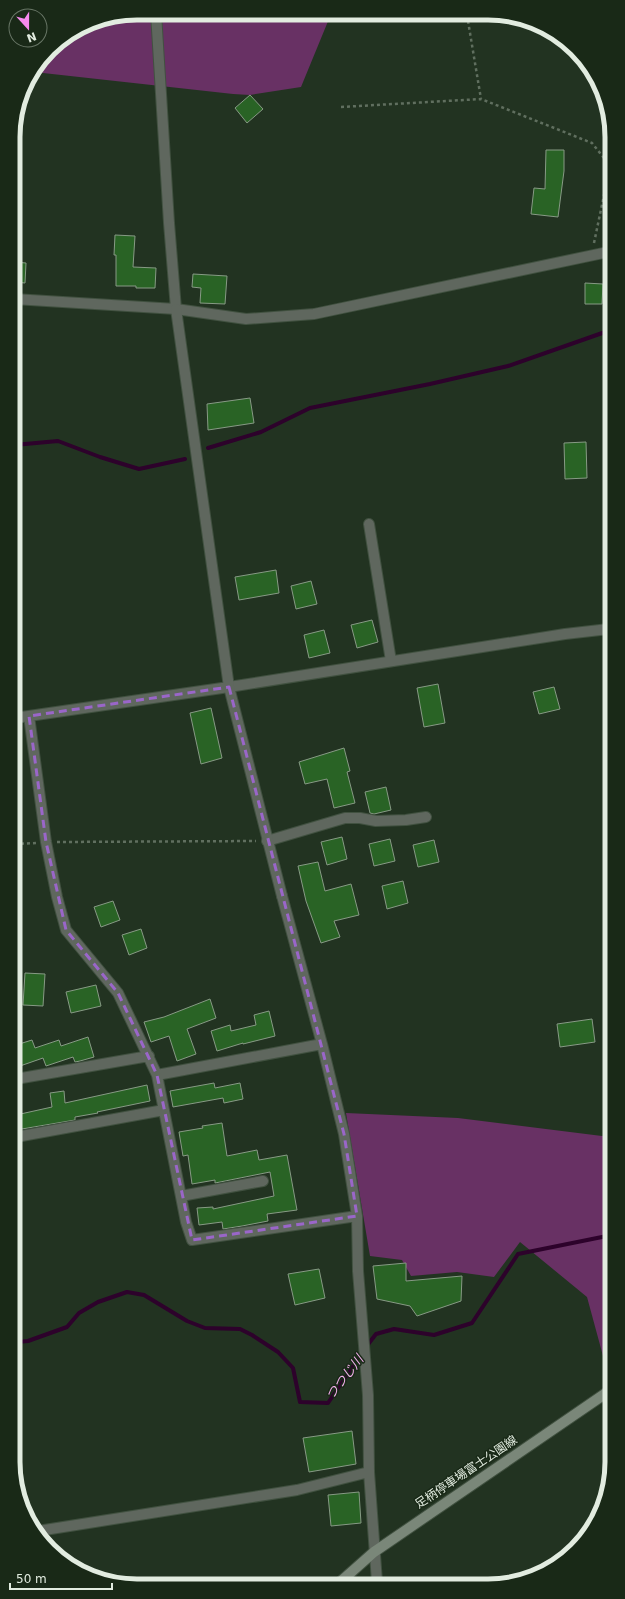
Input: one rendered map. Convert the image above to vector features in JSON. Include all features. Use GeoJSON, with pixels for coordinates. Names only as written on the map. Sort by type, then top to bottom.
{"type":"FeatureCollection","features":[{"type":"Feature","properties":{"kind":"main road","name":"足柄停車場富士公園線"},"geometry":{"type":"LineString","coordinates":[[344,1579],[374,1552],[605,1394]]}},
{"type":"Feature","properties":{"kind":"street"},"geometry":{"type":"LineString","coordinates":[[156,20],[168,222],[176,309],[230,687],[267,840],[322,1044],[344,1134],[357,1216],[358,1271],[362,1343],[366,1370],[369,1472],[377,1579]]}},
{"type":"Feature","properties":{"kind":"street"},"geometry":{"type":"LineString","coordinates":[[20,299],[176,309],[246,319],[314,314],[605,253]]}},
{"type":"Feature","properties":{"kind":"street"},"geometry":{"type":"LineString","coordinates":[[369,524],[391,661]]}},
{"type":"Feature","properties":{"kind":"street"},"geometry":{"type":"LineString","coordinates":[[20,717],[230,687],[565,634],[605,629]]}},
{"type":"Feature","properties":{"kind":"street"},"geometry":{"type":"LineString","coordinates":[[29,716],[46,842],[57,897],[66,930],[118,993],[157,1075],[186,1222],[192,1240],[357,1216]]}},
{"type":"Feature","properties":{"kind":"street"},"geometry":{"type":"LineString","coordinates":[[267,840],[345,818],[360,818],[376,821],[406,820],[426,817]]}},
{"type":"Feature","properties":{"kind":"street"},"geometry":{"type":"LineString","coordinates":[[157,1075],[322,1044]]}},
{"type":"Feature","properties":{"kind":"street"},"geometry":{"type":"LineString","coordinates":[[20,1078],[149,1056]]}},
{"type":"Feature","properties":{"kind":"street"},"geometry":{"type":"LineString","coordinates":[[20,1136],[164,1110]]}},
{"type":"Feature","properties":{"kind":"street"},"geometry":{"type":"LineString","coordinates":[[182,1196],[263,1182]]}},
{"type":"Feature","properties":{"kind":"street"},"geometry":{"type":"LineString","coordinates":[[42,1530],[297,1490],[369,1472]]}},
{"type":"Feature","properties":{"kind":"path"},"geometry":{"type":"LineString","coordinates":[[468,20],[481,99]]}},
{"type":"Feature","properties":{"kind":"path"},"geometry":{"type":"LineString","coordinates":[[341,107],[481,99],[592,143],[605,158]]}},
{"type":"Feature","properties":{"kind":"path"},"geometry":{"type":"LineString","coordinates":[[592,255],[605,191]]}},
{"type":"Feature","properties":{"kind":"path"},"geometry":{"type":"LineString","coordinates":[[20,844],[46,842],[267,840]]}},
{"type":"Feature","properties":{"kind":"highlighted area"},"geometry":{"type":"Polygon","coordinates":[[[229,687],[344,1134],[357,1216],[192,1240],[157,1075],[118,993],[66,930],[46,842],[29,716],[229,687]]]}},
{"type":"Feature","properties":{"kind":"shaded area"},"geometry":{"type":"Polygon","coordinates":[[[329,20],[301,87],[250,95],[43,73],[41,71],[49,60],[66,44],[78,36],[99,26],[122,21],[329,20]]]}},
{"type":"Feature","properties":{"kind":"shaded area"},"geometry":{"type":"Polygon","coordinates":[[[346,1113],[458,1118],[605,1135],[605,1363],[587,1297],[520,1242],[494,1277],[457,1272],[411,1276],[402,1260],[370,1256],[346,1113]]]}},
{"type":"Feature","properties":{"kind":"building"},"geometry":{"type":"Polygon","coordinates":[[[250,95],[263,109],[247,123],[235,108],[250,95]]]}},
{"type":"Feature","properties":{"kind":"building"},"geometry":{"type":"Polygon","coordinates":[[[546,150],[564,150],[564,171],[558,217],[531,214],[534,188],[545,189],[546,150]]]}},
{"type":"Feature","properties":{"kind":"building"},"geometry":{"type":"Polygon","coordinates":[[[115,235],[135,236],[133,267],[156,268],[155,288],[116,286],[116,255],[114,255],[115,235]]]}},
{"type":"Feature","properties":{"kind":"building"},"geometry":{"type":"Polygon","coordinates":[[[20,262],[26,263],[25,283],[20,283],[20,262]]]}},
{"type":"Feature","properties":{"kind":"building"},"geometry":{"type":"Polygon","coordinates":[[[193,274],[227,276],[225,304],[200,303],[201,288],[192,287],[193,274]]]}},
{"type":"Feature","properties":{"kind":"building"},"geometry":{"type":"Polygon","coordinates":[[[585,283],[603,284],[602,304],[585,304],[585,283]]]}},
{"type":"Feature","properties":{"kind":"building"},"geometry":{"type":"Polygon","coordinates":[[[250,398],[254,423],[208,430],[207,404],[250,398]]]}},
{"type":"Feature","properties":{"kind":"building"},"geometry":{"type":"Polygon","coordinates":[[[586,442],[587,478],[565,479],[564,443],[586,442]]]}},
{"type":"Feature","properties":{"kind":"building"},"geometry":{"type":"Polygon","coordinates":[[[276,570],[279,593],[239,600],[235,577],[276,570]]]}},
{"type":"Feature","properties":{"kind":"building"},"geometry":{"type":"Polygon","coordinates":[[[311,581],[317,604],[296,609],[291,586],[311,581]]]}},
{"type":"Feature","properties":{"kind":"building"},"geometry":{"type":"Polygon","coordinates":[[[372,620],[378,642],[357,648],[351,625],[372,620]]]}},
{"type":"Feature","properties":{"kind":"building"},"geometry":{"type":"Polygon","coordinates":[[[324,630],[330,653],[309,658],[304,635],[324,630]]]}},
{"type":"Feature","properties":{"kind":"building"},"geometry":{"type":"Polygon","coordinates":[[[438,684],[445,723],[424,727],[417,688],[438,684]]]}},
{"type":"Feature","properties":{"kind":"building"},"geometry":{"type":"Polygon","coordinates":[[[554,687],[560,709],[539,714],[533,692],[554,687]]]}},
{"type":"Feature","properties":{"kind":"building"},"geometry":{"type":"Polygon","coordinates":[[[211,708],[222,758],[201,764],[190,713],[211,708]]]}},
{"type":"Feature","properties":{"kind":"building"},"geometry":{"type":"Polygon","coordinates":[[[344,748],[350,771],[347,772],[355,803],[334,808],[327,779],[305,784],[299,762],[344,748]]]}},
{"type":"Feature","properties":{"kind":"building"},"geometry":{"type":"Polygon","coordinates":[[[386,787],[391,810],[374,814],[370,813],[365,792],[386,787]]]}},
{"type":"Feature","properties":{"kind":"building"},"geometry":{"type":"Polygon","coordinates":[[[342,837],[347,859],[327,865],[321,842],[342,837]]]}},
{"type":"Feature","properties":{"kind":"building"},"geometry":{"type":"Polygon","coordinates":[[[390,839],[395,861],[374,866],[369,844],[390,839]]]}},
{"type":"Feature","properties":{"kind":"building"},"geometry":{"type":"Polygon","coordinates":[[[434,840],[439,862],[418,867],[413,845],[434,840]]]}},
{"type":"Feature","properties":{"kind":"building"},"geometry":{"type":"Polygon","coordinates":[[[318,862],[325,891],[351,884],[359,915],[334,921],[340,937],[321,943],[306,901],[298,866],[318,862]]]}},
{"type":"Feature","properties":{"kind":"building"},"geometry":{"type":"Polygon","coordinates":[[[403,881],[408,903],[387,909],[382,886],[403,881]]]}},
{"type":"Feature","properties":{"kind":"building"},"geometry":{"type":"Polygon","coordinates":[[[113,901],[120,920],[101,927],[94,907],[113,901]]]}},
{"type":"Feature","properties":{"kind":"building"},"geometry":{"type":"Polygon","coordinates":[[[141,929],[147,948],[129,955],[122,935],[141,929]]]}},
{"type":"Feature","properties":{"kind":"building"},"geometry":{"type":"Polygon","coordinates":[[[25,973],[45,974],[43,1006],[23,1005],[25,973]]]}},
{"type":"Feature","properties":{"kind":"building"},"geometry":{"type":"Polygon","coordinates":[[[96,985],[101,1006],[71,1013],[66,992],[96,985]]]}},
{"type":"Feature","properties":{"kind":"building"},"geometry":{"type":"Polygon","coordinates":[[[210,999],[216,1018],[187,1029],[196,1054],[177,1061],[169,1036],[151,1042],[144,1022],[164,1017],[210,999]]]}},
{"type":"Feature","properties":{"kind":"building"},"geometry":{"type":"Polygon","coordinates":[[[269,1011],[275,1036],[243,1043],[217,1051],[211,1031],[230,1025],[231,1031],[256,1025],[254,1015],[269,1011]]]}},
{"type":"Feature","properties":{"kind":"building"},"geometry":{"type":"Polygon","coordinates":[[[592,1019],[595,1042],[560,1047],[557,1024],[592,1019]]]}},
{"type":"Feature","properties":{"kind":"building"},"geometry":{"type":"Polygon","coordinates":[[[88,1037],[94,1057],[75,1062],[73,1057],[46,1066],[43,1058],[20,1066],[20,1044],[32,1040],[35,1048],[59,1040],[61,1046],[88,1037]]]}},
{"type":"Feature","properties":{"kind":"building"},"geometry":{"type":"Polygon","coordinates":[[[214,1083],[215,1088],[240,1083],[243,1099],[224,1103],[223,1098],[173,1107],[170,1091],[214,1083]]]}},
{"type":"Feature","properties":{"kind":"building"},"geometry":{"type":"Polygon","coordinates":[[[147,1085],[150,1101],[75,1117],[75,1120],[20,1129],[20,1114],[52,1107],[50,1093],[64,1091],[65,1103],[147,1085]]]}},
{"type":"Feature","properties":{"kind":"building"},"geometry":{"type":"Polygon","coordinates":[[[222,1123],[227,1156],[257,1150],[259,1160],[287,1155],[297,1210],[267,1214],[268,1221],[223,1229],[222,1222],[199,1225],[197,1208],[213,1207],[213,1209],[274,1196],[270,1172],[215,1183],[215,1180],[192,1184],[188,1155],[183,1156],[179,1132],[222,1123]]]}},
{"type":"Feature","properties":{"kind":"building"},"geometry":{"type":"Polygon","coordinates":[[[406,1263],[406,1281],[462,1276],[461,1301],[417,1316],[410,1306],[377,1299],[373,1266],[406,1263]]]}},
{"type":"Feature","properties":{"kind":"building"},"geometry":{"type":"Polygon","coordinates":[[[319,1269],[325,1298],[295,1305],[288,1274],[319,1269]]]}},
{"type":"Feature","properties":{"kind":"building"},"geometry":{"type":"Polygon","coordinates":[[[352,1431],[356,1464],[309,1472],[303,1438],[352,1431]]]}},
{"type":"Feature","properties":{"kind":"building"},"geometry":{"type":"Polygon","coordinates":[[[359,1492],[361,1523],[331,1526],[328,1495],[359,1492]]]}},
{"type":"Feature","properties":{"kind":"waterway"},"geometry":{"type":"LineString","coordinates":[[208,448],[261,432],[310,408],[430,384],[508,366],[605,332]]}},
{"type":"Feature","properties":{"kind":"waterway"},"geometry":{"type":"LineString","coordinates":[[20,444],[58,441],[100,457],[139,469],[185,459]]}},
{"type":"Feature","properties":{"kind":"waterway","name":"つつじ川"},"geometry":{"type":"LineString","coordinates":[[366,1347],[376,1334],[394,1329],[434,1335],[472,1323],[518,1254],[605,1236]]}},
{"type":"Feature","properties":{"kind":"waterway","name":"つつじ川"},"geometry":{"type":"LineString","coordinates":[[20,1342],[28,1341],[67,1327],[79,1313],[98,1302],[127,1292],[144,1295],[187,1321],[205,1328],[240,1329],[252,1335],[278,1352],[293,1368],[300,1402],[328,1403],[362,1353]]}}]}
